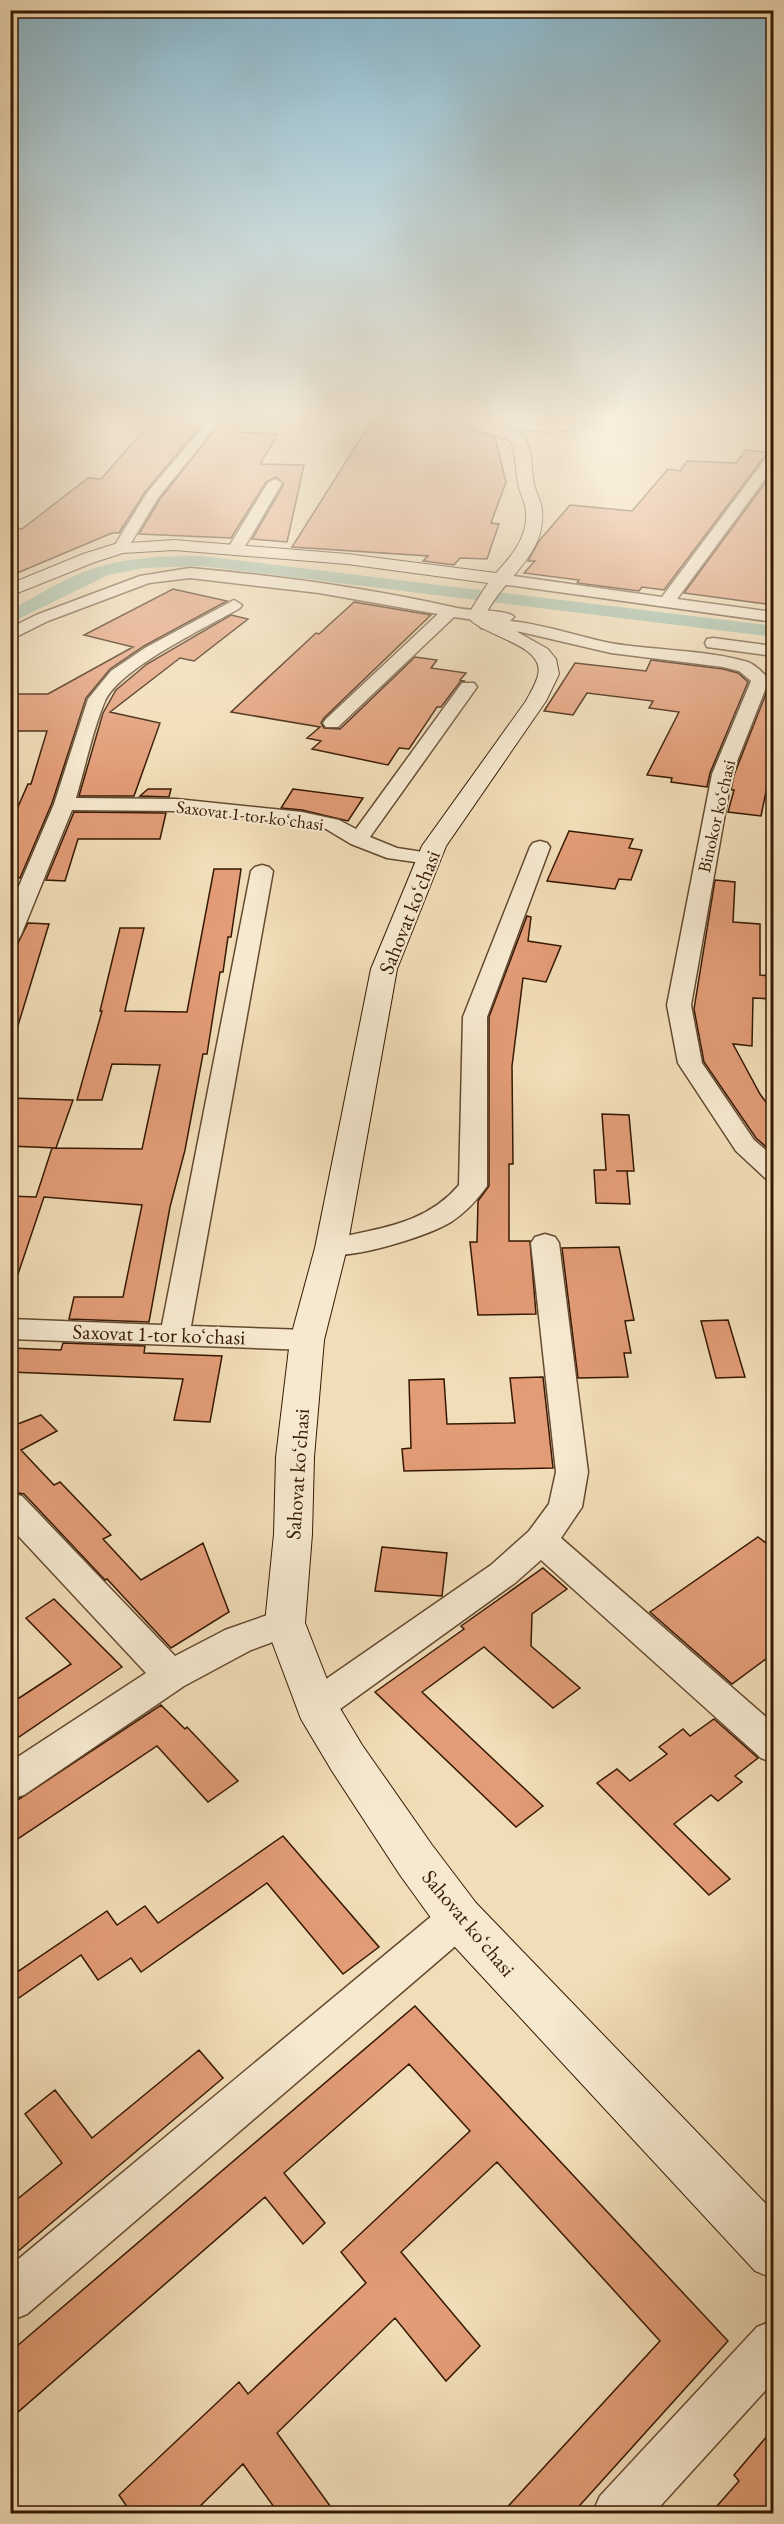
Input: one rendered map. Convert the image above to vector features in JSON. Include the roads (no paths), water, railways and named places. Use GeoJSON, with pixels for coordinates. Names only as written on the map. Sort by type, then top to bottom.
{"type":"FeatureCollection","features":[{"type":"Feature","properties":{"kind":"street"},"geometry":{"type":"LineString","coordinates":[[121,548],[126,540]]}},
{"type":"Feature","properties":{"kind":"street"},"geometry":{"type":"LineString","coordinates":[[236,548],[241,540]]}},
{"type":"Feature","properties":{"kind":"street"},"geometry":{"type":"LineString","coordinates":[[332,723],[481,604],[514,567],[529,540]]}},
{"type":"Feature","properties":{"kind":"street"},"geometry":{"type":"LineString","coordinates":[[666,602],[712,540]]}},
{"type":"Feature","properties":{"kind":"street","name":"Sahovat koʻchasi"},"geometry":{"type":"LineString","coordinates":[[10,591],[89,558],[121,548],[174,545],[236,548],[347,559],[481,604],[545,657],[549,674],[536,701],[434,846],[384,969],[331,1248],[307,1340],[295,1457],[294,1534],[285,1623],[316,1706],[346,1758],[459,1918],[774,2252]]}},
{"type":"Feature","properties":{"kind":"street"},"geometry":{"type":"LineString","coordinates":[[10,635],[42,618],[90,598],[146,579],[180,574],[251,579],[481,604],[610,630]]}},
{"type":"Feature","properties":{"kind":"street"},"geometry":{"type":"LineString","coordinates":[[481,604],[666,602],[774,617]]}},
{"type":"Feature","properties":{"kind":"street","name":"Binokor koʻchasi"},"geometry":{"type":"LineString","coordinates":[[481,604],[521,627],[611,648],[723,662],[745,667],[760,680],[722,774],[679,1005],[690,1063],[745,1145],[774,1172]]}},
{"type":"Feature","properties":{"kind":"street"},"geometry":{"type":"LineString","coordinates":[[10,935],[64,804],[97,699],[104,688],[117,675],[151,652],[234,605]]}},
{"type":"Feature","properties":{"kind":"street"},"geometry":{"type":"LineString","coordinates":[[692,640],[774,651]]}},
{"type":"Feature","properties":{"kind":"street"},"geometry":{"type":"LineString","coordinates":[[358,840],[468,687]]}},
{"type":"Feature","properties":{"kind":"street","name":"Saxovat 1-tor koʻchasi"},"geometry":{"type":"LineString","coordinates":[[64,804],[177,805],[302,818],[332,824],[347,831],[358,840],[394,854],[429,858]]}},
{"type":"Feature","properties":{"kind":"street"},"geometry":{"type":"LineString","coordinates":[[331,1248],[371,1241],[427,1224],[455,1207],[473,1186],[475,1017],[540,847]]}},
{"type":"Feature","properties":{"kind":"street"},"geometry":{"type":"LineString","coordinates":[[176,1334],[262,871]]}},
{"type":"Feature","properties":{"kind":"street"},"geometry":{"type":"LineString","coordinates":[[316,1706],[503,1574],[541,1540],[566,1508],[572,1472],[545,1243]]}},
{"type":"Feature","properties":{"kind":"street","name":"Saxovat 1-tor koʻchasi"},"geometry":{"type":"LineString","coordinates":[[10,1329],[307,1340]]}},
{"type":"Feature","properties":{"kind":"street"},"geometry":{"type":"LineString","coordinates":[[10,1505],[171,1676]]}},
{"type":"Feature","properties":{"kind":"street"},"geometry":{"type":"LineString","coordinates":[[541,1540],[774,1747]]}},
{"type":"Feature","properties":{"kind":"street"},"geometry":{"type":"LineString","coordinates":[[10,1783],[171,1676],[238,1640],[285,1623]]}},
{"type":"Feature","properties":{"kind":"street"},"geometry":{"type":"LineString","coordinates":[[10,2297],[459,1918]]}},
{"type":"Feature","properties":{"kind":"street"},"geometry":{"type":"LineString","coordinates":[[618,2514],[774,2344]]}},
{"type":"Feature","properties":{"kind":"waterway"},"geometry":{"type":"LineString","coordinates":[[10,618],[68,586],[102,571],[144,563],[202,561],[774,632]]}}]}
